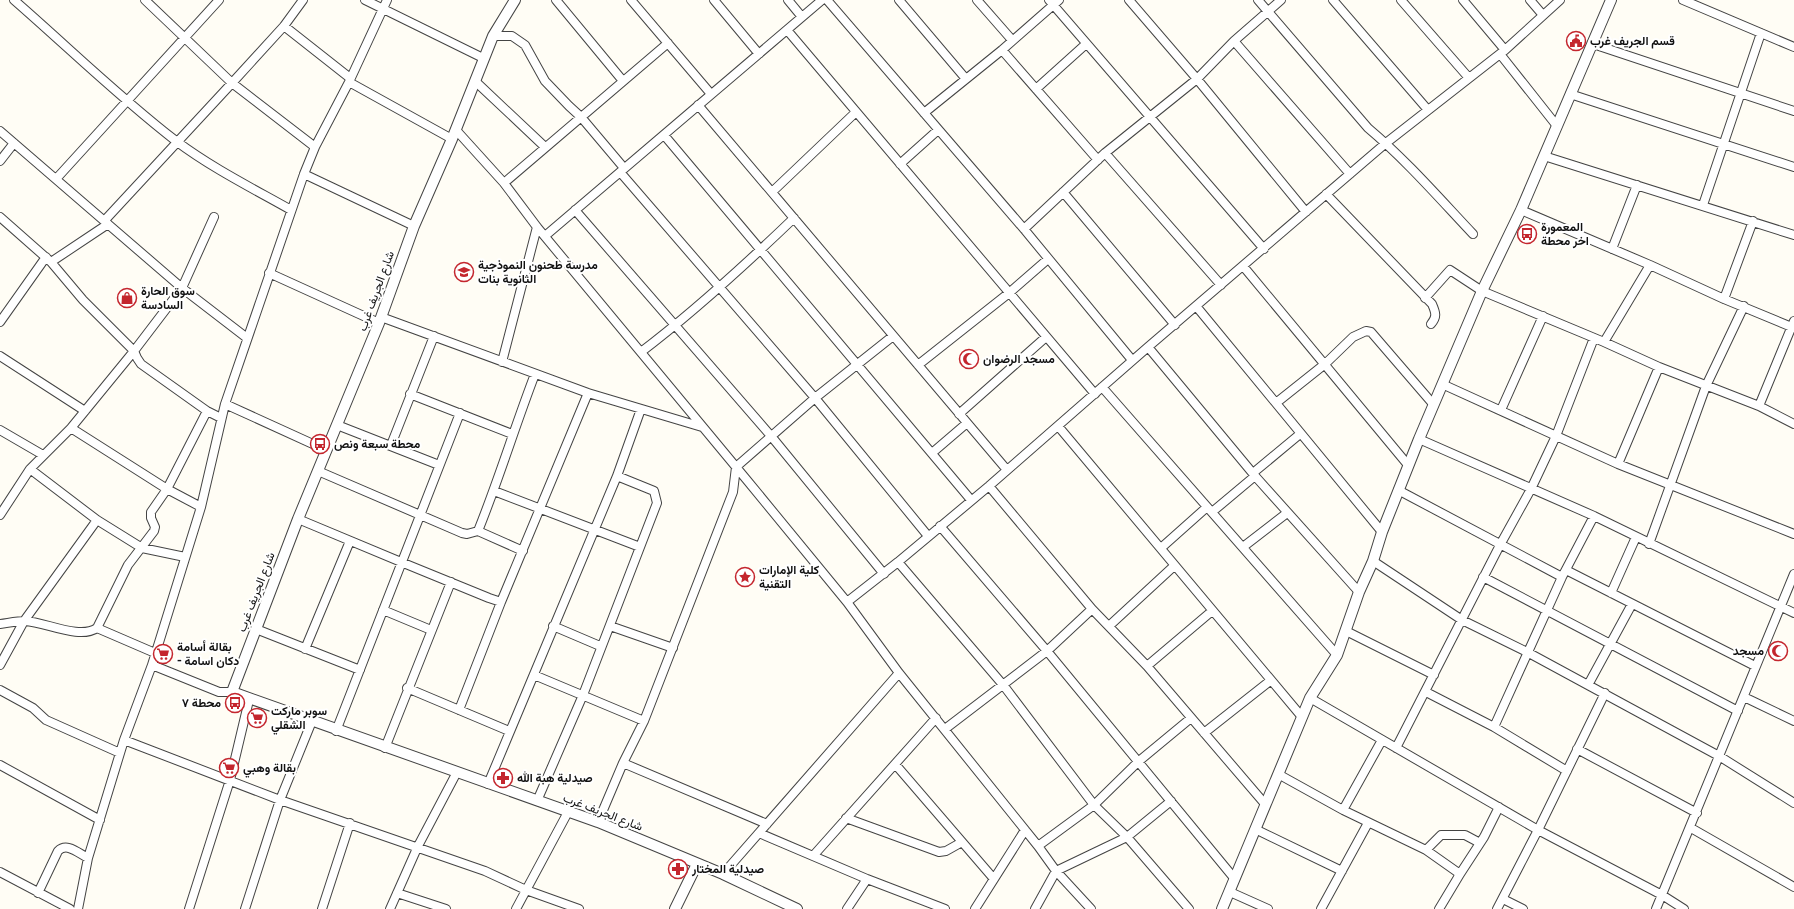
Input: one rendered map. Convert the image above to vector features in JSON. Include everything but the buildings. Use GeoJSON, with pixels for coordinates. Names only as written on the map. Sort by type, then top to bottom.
{"type":"FeatureCollection","features":[{"type":"Feature","properties":{"kind":"street"},"geometry":{"type":"LineString","coordinates":[[14,0],[177,142],[221,171],[291,210]]}},
{"type":"Feature","properties":{"kind":"street"},"geometry":{"type":"LineString","coordinates":[[145,0],[232,83],[315,148]]}},
{"type":"Feature","properties":{"kind":"street"},"geometry":{"type":"LineString","coordinates":[[56,179],[219,0]]}},
{"type":"Feature","properties":{"kind":"street"},"geometry":{"type":"LineString","coordinates":[[0,322],[48,260],[106,222],[177,142],[284,26],[303,0]]}},
{"type":"Feature","properties":{"kind":"street"},"geometry":{"type":"LineString","coordinates":[[365,0],[483,58]]}},
{"type":"Feature","properties":{"kind":"street"},"geometry":{"type":"LineString","coordinates":[[78,909],[88,858],[124,740],[152,665],[200,507],[224,404],[304,174],[315,148],[387,0]]}},
{"type":"Feature","properties":{"kind":"street","name":"شارع الجريف غرب"},"geometry":{"type":"LineString","coordinates":[[515,0],[493,36],[483,58],[454,135],[414,226],[380,320],[298,519],[232,692],[249,700],[312,721],[336,731],[598,822],[723,874],[797,909]]}},
{"type":"Feature","properties":{"kind":"street"},"geometry":{"type":"LineString","coordinates":[[556,0],[623,81]]}},
{"type":"Feature","properties":{"kind":"street"},"geometry":{"type":"LineString","coordinates":[[631,0],[711,94]]}},
{"type":"Feature","properties":{"kind":"street"},"geometry":{"type":"LineString","coordinates":[[714,0],[759,54]]}},
{"type":"Feature","properties":{"kind":"street"},"geometry":{"type":"LineString","coordinates":[[788,0],[802,17]]}},
{"type":"Feature","properties":{"kind":"street"},"geometry":{"type":"LineString","coordinates":[[545,236],[822,0]]}},
{"type":"Feature","properties":{"kind":"street"},"geometry":{"type":"LineString","coordinates":[[827,0],[1024,230],[1132,360]]}},
{"type":"Feature","properties":{"kind":"street"},"geometry":{"type":"LineString","coordinates":[[899,0],[966,79]]}},
{"type":"Feature","properties":{"kind":"street"},"geometry":{"type":"LineString","coordinates":[[977,0],[1012,40]]}},
{"type":"Feature","properties":{"kind":"street"},"geometry":{"type":"LineString","coordinates":[[1129,0],[1306,212]]}},
{"type":"Feature","properties":{"kind":"street"},"geometry":{"type":"LineString","coordinates":[[1258,0],[1368,128],[1386,143],[1473,234]]}},
{"type":"Feature","properties":{"kind":"street"},"geometry":{"type":"LineString","coordinates":[[1024,230],[1098,160],[1196,79],[1234,41],[1281,0]]}},
{"type":"Feature","properties":{"kind":"street"},"geometry":{"type":"LineString","coordinates":[[1333,0],[1428,110]]}},
{"type":"Feature","properties":{"kind":"street"},"geometry":{"type":"LineString","coordinates":[[1401,0],[1469,78]]}},
{"type":"Feature","properties":{"kind":"street"},"geometry":{"type":"LineString","coordinates":[[1463,0],[1557,126]]}},
{"type":"Feature","properties":{"kind":"street"},"geometry":{"type":"LineString","coordinates":[[1530,0],[1542,14]]}},
{"type":"Feature","properties":{"kind":"street"},"geometry":{"type":"LineString","coordinates":[[847,602],[884,574],[989,486],[1132,360],[1264,249],[1386,143],[1502,52],[1542,14],[1560,0]]}},
{"type":"Feature","properties":{"kind":"street"},"geometry":{"type":"LineString","coordinates":[[1222,909],[1310,698],[1337,655],[1359,592],[1374,561],[1382,532],[1419,438],[1482,291],[1521,210],[1612,0]]}},
{"type":"Feature","properties":{"kind":"street"},"geometry":{"type":"LineString","coordinates":[[1683,0],[1794,47]]}},
{"type":"Feature","properties":{"kind":"street"},"geometry":{"type":"LineString","coordinates":[[924,113],[1002,50],[1054,2],[1086,44],[1264,249]]}},
{"type":"Feature","properties":{"kind":"street"},"geometry":{"type":"LineString","coordinates":[[284,26],[349,80],[454,135],[504,183],[537,227],[847,602],[899,673],[1038,846],[1056,871],[1091,909]]}},
{"type":"Feature","properties":{"kind":"street"},"geometry":{"type":"LineString","coordinates":[[787,30],[1095,394]]}},
{"type":"Feature","properties":{"kind":"street"},"geometry":{"type":"LineString","coordinates":[[1703,205],[1761,33]]}},
{"type":"Feature","properties":{"kind":"street"},"geometry":{"type":"LineString","coordinates":[[493,36],[512,36],[525,45],[545,81],[581,117],[719,289],[815,398],[928,536]]}},
{"type":"Feature","properties":{"kind":"street"},"geometry":{"type":"LineString","coordinates":[[1234,41],[1350,174]]}},
{"type":"Feature","properties":{"kind":"street"},"geometry":{"type":"LineString","coordinates":[[504,183],[668,43]]}},
{"type":"Feature","properties":{"kind":"street"},"geometry":{"type":"LineString","coordinates":[[1036,89],[1086,44]]}},
{"type":"Feature","properties":{"kind":"street"},"geometry":{"type":"LineString","coordinates":[[1593,44],[1794,111]]}},
{"type":"Feature","properties":{"kind":"street"},"geometry":{"type":"LineString","coordinates":[[1002,50],[1098,160]]}},
{"type":"Feature","properties":{"kind":"street"},"geometry":{"type":"LineString","coordinates":[[475,81],[545,147]]}},
{"type":"Feature","properties":{"kind":"street"},"geometry":{"type":"LineString","coordinates":[[1570,94],[1794,167]]}},
{"type":"Feature","properties":{"kind":"street"},"geometry":{"type":"LineString","coordinates":[[698,105],[1007,470]]}},
{"type":"Feature","properties":{"kind":"street"},"geometry":{"type":"LineString","coordinates":[[772,192],[856,112]]}},
{"type":"Feature","properties":{"kind":"street"},"geometry":{"type":"LineString","coordinates":[[900,164],[938,130]]}},
{"type":"Feature","properties":{"kind":"street"},"geometry":{"type":"LineString","coordinates":[[0,131],[182,288],[247,338]]}},
{"type":"Feature","properties":{"kind":"street"},"geometry":{"type":"LineString","coordinates":[[664,135],[762,249],[971,500]]}},
{"type":"Feature","properties":{"kind":"street"},"geometry":{"type":"LineString","coordinates":[[0,160],[14,143]]}},
{"type":"Feature","properties":{"kind":"street"},"geometry":{"type":"LineString","coordinates":[[1105,154],[1221,284]]}},
{"type":"Feature","properties":{"kind":"street"},"geometry":{"type":"LineString","coordinates":[[1544,156],[1794,235]]}},
{"type":"Feature","properties":{"kind":"street"},"geometry":{"type":"LineString","coordinates":[[304,174],[414,226]]}},
{"type":"Feature","properties":{"kind":"street"},"geometry":{"type":"LineString","coordinates":[[1612,249],[1637,185]]}},
{"type":"Feature","properties":{"kind":"street"},"geometry":{"type":"LineString","coordinates":[[1063,192],[1175,324]]}},
{"type":"Feature","properties":{"kind":"street"},"geometry":{"type":"LineString","coordinates":[[1326,194],[1432,304],[1436,313],[1436,318],[1431,324]]}},
{"type":"Feature","properties":{"kind":"street"},"geometry":{"type":"LineString","coordinates":[[575,210],[674,326],[771,436],[884,574]]}},
{"type":"Feature","properties":{"kind":"street"},"geometry":{"type":"LineString","coordinates":[[1521,210],[1650,265],[1724,299],[1793,325],[1759,406]]}},
{"type":"Feature","properties":{"kind":"street"},"geometry":{"type":"LineString","coordinates":[[0,217],[48,260],[83,300],[134,351],[142,364],[207,411],[221,418]]}},
{"type":"Feature","properties":{"kind":"street"},"geometry":{"type":"LineString","coordinates":[[1,511],[30,469],[71,428],[134,351],[182,288],[214,217]]}},
{"type":"Feature","properties":{"kind":"street"},"geometry":{"type":"LineString","coordinates":[[641,352],[719,289],[794,218]]}},
{"type":"Feature","properties":{"kind":"street"},"geometry":{"type":"LineString","coordinates":[[1724,299],[1753,221]]}},
{"type":"Feature","properties":{"kind":"street"},"geometry":{"type":"LineString","coordinates":[[502,362],[537,227]]}},
{"type":"Feature","properties":{"kind":"street"},"geometry":{"type":"LineString","coordinates":[[918,365],[1009,293],[1048,259]]}},
{"type":"Feature","properties":{"kind":"street"},"geometry":{"type":"LineString","coordinates":[[1604,342],[1650,265]]}},
{"type":"Feature","properties":{"kind":"street"},"geometry":{"type":"LineString","coordinates":[[1243,266],[1408,465]]}},
{"type":"Feature","properties":{"kind":"street"},"geometry":{"type":"LineString","coordinates":[[1425,298],[1450,270],[1482,291],[1604,342],[1658,367],[1759,406],[1794,424]]}},
{"type":"Feature","properties":{"kind":"street"},"geometry":{"type":"LineString","coordinates":[[269,273],[380,320],[434,336],[588,393],[702,427]]}},
{"type":"Feature","properties":{"kind":"street"},"geometry":{"type":"LineString","coordinates":[[1196,306],[1382,532]]}},
{"type":"Feature","properties":{"kind":"street"},"geometry":{"type":"LineString","coordinates":[[1649,544],[1706,386],[1744,306]]}},
{"type":"Feature","properties":{"kind":"street"},"geometry":{"type":"LineString","coordinates":[[1501,410],[1543,316]]}},
{"type":"Feature","properties":{"kind":"street"},"geometry":{"type":"LineString","coordinates":[[1276,403],[1325,364],[1353,337],[1366,331],[1371,332],[1434,404]]}},
{"type":"Feature","properties":{"kind":"street"},"geometry":{"type":"LineString","coordinates":[[391,446],[410,394],[434,336]]}},
{"type":"Feature","properties":{"kind":"street"},"geometry":{"type":"LineString","coordinates":[[598,822],[623,763],[644,721],[673,648],[733,492],[736,467],[815,398],[893,336]]}},
{"type":"Feature","properties":{"kind":"street"},"geometry":{"type":"LineString","coordinates":[[959,414],[1046,337]]}},
{"type":"Feature","properties":{"kind":"street"},"geometry":{"type":"LineString","coordinates":[[1396,748],[1500,545],[1531,489],[1556,436],[1594,338]]}},
{"type":"Feature","properties":{"kind":"street"},"geometry":{"type":"LineString","coordinates":[[1148,347],[1254,475],[1359,592]]}},
{"type":"Feature","properties":{"kind":"street"},"geometry":{"type":"LineString","coordinates":[[0,356],[85,411]]}},
{"type":"Feature","properties":{"kind":"street"},"geometry":{"type":"LineString","coordinates":[[1618,464],[1658,367]]}},
{"type":"Feature","properties":{"kind":"street"},"geometry":{"type":"LineString","coordinates":[[478,531],[494,491],[512,434],[535,374]]}},
{"type":"Feature","properties":{"kind":"street"},"geometry":{"type":"LineString","coordinates":[[1442,384],[1618,464],[1670,486],[1794,534]]}},
{"type":"Feature","properties":{"kind":"street"},"geometry":{"type":"LineString","coordinates":[[1102,387],[1337,655]]}},
{"type":"Feature","properties":{"kind":"street"},"geometry":{"type":"LineString","coordinates":[[459,710],[588,393]]}},
{"type":"Feature","properties":{"kind":"street"},"geometry":{"type":"LineString","coordinates":[[410,394],[512,434]]}},
{"type":"Feature","properties":{"kind":"street"},"geometry":{"type":"LineString","coordinates":[[224,404],[326,450]]}},
{"type":"Feature","properties":{"kind":"street"},"geometry":{"type":"LineString","coordinates":[[488,784],[617,476],[641,409]]}},
{"type":"Feature","properties":{"kind":"street"},"geometry":{"type":"LineString","coordinates":[[0,624],[24,621],[47,624],[66,630],[86,632],[97,628],[128,565],[154,531],[155,527],[151,518],[151,512],[167,489],[207,411]]}},
{"type":"Feature","properties":{"kind":"street"},"geometry":{"type":"LineString","coordinates":[[336,731],[422,514],[439,465],[460,413]]}},
{"type":"Feature","properties":{"kind":"street"},"geometry":{"type":"LineString","coordinates":[[932,453],[967,423]]}},
{"type":"Feature","properties":{"kind":"street"},"geometry":{"type":"LineString","coordinates":[[337,425],[439,465]]}},
{"type":"Feature","properties":{"kind":"street"},"geometry":{"type":"LineString","coordinates":[[1058,426],[1161,548],[1174,566],[1270,681],[1302,717]]}},
{"type":"Feature","properties":{"kind":"street"},"geometry":{"type":"LineString","coordinates":[[71,428],[167,489],[200,507]]}},
{"type":"Feature","properties":{"kind":"street"},"geometry":{"type":"LineString","coordinates":[[0,430],[43,455]]}},
{"type":"Feature","properties":{"kind":"street"},"geometry":{"type":"LineString","coordinates":[[1161,548],[1254,475],[1300,434]]}},
{"type":"Feature","properties":{"kind":"street"},"geometry":{"type":"LineString","coordinates":[[1419,438],[1594,516],[1794,613]]}},
{"type":"Feature","properties":{"kind":"street"},"geometry":{"type":"LineString","coordinates":[[30,469],[97,520],[142,548],[185,557]]}},
{"type":"Feature","properties":{"kind":"street"},"geometry":{"type":"LineString","coordinates":[[318,471],[422,514],[462,533],[467,534],[478,531],[523,551]]}},
{"type":"Feature","properties":{"kind":"street"},"geometry":{"type":"LineString","coordinates":[[537,801],[583,695],[600,646],[610,626],[657,503],[657,498],[654,491],[617,476]]}},
{"type":"Feature","properties":{"kind":"street"},"geometry":{"type":"LineString","coordinates":[[989,486],[1092,609],[1147,666],[1265,804]]}},
{"type":"Feature","properties":{"kind":"street"},"geometry":{"type":"LineString","coordinates":[[1398,490],[1562,577]]}},
{"type":"Feature","properties":{"kind":"street"},"geometry":{"type":"LineString","coordinates":[[494,491],[640,547]]}},
{"type":"Feature","properties":{"kind":"street"},"geometry":{"type":"LineString","coordinates":[[1243,547],[1287,513]]}},
{"type":"Feature","properties":{"kind":"street"},"geometry":{"type":"LineString","coordinates":[[1494,727],[1562,577],[1594,516]]}},
{"type":"Feature","properties":{"kind":"street"},"geometry":{"type":"LineString","coordinates":[[298,519],[502,602]]}},
{"type":"Feature","properties":{"kind":"street"},"geometry":{"type":"LineString","coordinates":[[0,665],[24,621],[97,520]]}},
{"type":"Feature","properties":{"kind":"street"},"geometry":{"type":"LineString","coordinates":[[940,526],[1139,761],[1234,878]]}},
{"type":"Feature","properties":{"kind":"street"},"geometry":{"type":"LineString","coordinates":[[1611,593],[1636,537]]}},
{"type":"Feature","properties":{"kind":"street"},"geometry":{"type":"LineString","coordinates":[[305,648],[350,541]]}},
{"type":"Feature","properties":{"kind":"street"},"geometry":{"type":"LineString","coordinates":[[1374,561],[1462,620],[1528,652],[1605,693],[1719,756],[1793,800]]}},
{"type":"Feature","properties":{"kind":"street"},"geometry":{"type":"LineString","coordinates":[[898,562],[1004,686],[1094,805],[1127,837],[1189,909]]}},
{"type":"Feature","properties":{"kind":"street"},"geometry":{"type":"LineString","coordinates":[[1109,626],[1174,566]]}},
{"type":"Feature","properties":{"kind":"street"},"geometry":{"type":"LineString","coordinates":[[1566,570],[1755,666]]}},
{"type":"Feature","properties":{"kind":"street"},"geometry":{"type":"LineString","coordinates":[[1656,909],[1691,828],[1755,666],[1794,574]]}},
{"type":"Feature","properties":{"kind":"street"},"geometry":{"type":"LineString","coordinates":[[1483,578],[1738,711]]}},
{"type":"Feature","properties":{"kind":"street"},"geometry":{"type":"LineString","coordinates":[[385,748],[407,688],[451,582]]}},
{"type":"Feature","properties":{"kind":"street"},"geometry":{"type":"LineString","coordinates":[[1588,685],[1609,643],[1632,604]]}},
{"type":"Feature","properties":{"kind":"street"},"geometry":{"type":"LineString","coordinates":[[945,730],[1004,686],[1047,651],[1092,609]]}},
{"type":"Feature","properties":{"kind":"street"},"geometry":{"type":"LineString","coordinates":[[383,610],[431,630]]}},
{"type":"Feature","properties":{"kind":"street"},"geometry":{"type":"LineString","coordinates":[[1147,666],[1212,611]]}},
{"type":"Feature","properties":{"kind":"street"},"geometry":{"type":"LineString","coordinates":[[554,626],[600,646]]}},
{"type":"Feature","properties":{"kind":"street"},"geometry":{"type":"LineString","coordinates":[[610,626],[673,648]]}},
{"type":"Feature","properties":{"kind":"street"},"geometry":{"type":"LineString","coordinates":[[97,628],[155,653]]}},
{"type":"Feature","properties":{"kind":"street"},"geometry":{"type":"LineString","coordinates":[[256,629],[360,670]]}},
{"type":"Feature","properties":{"kind":"street"},"geometry":{"type":"LineString","coordinates":[[1346,631],[1434,675]]}},
{"type":"Feature","properties":{"kind":"street"},"geometry":{"type":"LineString","coordinates":[[152,665],[219,692],[232,692]]}},
{"type":"Feature","properties":{"kind":"street"},"geometry":{"type":"LineString","coordinates":[[723,874],[899,673]]}},
{"type":"Feature","properties":{"kind":"street"},"geometry":{"type":"LineString","coordinates":[[534,676],[644,721]]}},
{"type":"Feature","properties":{"kind":"street"},"geometry":{"type":"LineString","coordinates":[[1204,733],[1270,681]]}},
{"type":"Feature","properties":{"kind":"street"},"geometry":{"type":"LineString","coordinates":[[407,688],[510,731]]}},
{"type":"Feature","properties":{"kind":"street"},"geometry":{"type":"LineString","coordinates":[[0,690],[32,708],[46,720],[120,753]]}},
{"type":"Feature","properties":{"kind":"street"},"geometry":{"type":"LineString","coordinates":[[1426,692],[1494,727],[1567,771]]}},
{"type":"Feature","properties":{"kind":"street"},"geometry":{"type":"LineString","coordinates":[[1497,909],[1538,830],[1605,693]]}},
{"type":"Feature","properties":{"kind":"street"},"geometry":{"type":"LineString","coordinates":[[1744,697],[1794,721]]}},
{"type":"Feature","properties":{"kind":"street"},"geometry":{"type":"LineString","coordinates":[[1310,698],[1538,830],[1662,895],[1684,909]]}},
{"type":"Feature","properties":{"kind":"street"},"geometry":{"type":"LineString","coordinates":[[190,909],[230,780],[249,700]]}},
{"type":"Feature","properties":{"kind":"street"},"geometry":{"type":"LineString","coordinates":[[813,856],[936,718]]}},
{"type":"Feature","properties":{"kind":"street"},"geometry":{"type":"LineString","coordinates":[[1038,846],[1094,805],[1139,761],[1192,718]]}},
{"type":"Feature","properties":{"kind":"street"},"geometry":{"type":"LineString","coordinates":[[245,909],[280,800],[312,721]]}},
{"type":"Feature","properties":{"kind":"street"},"geometry":{"type":"LineString","coordinates":[[124,740],[280,800],[485,870],[526,890],[579,909]]}},
{"type":"Feature","properties":{"kind":"street"},"geometry":{"type":"LineString","coordinates":[[1343,810],[1382,740]]}},
{"type":"Feature","properties":{"kind":"street"},"geometry":{"type":"LineString","coordinates":[[1577,749],[1697,813]]}},
{"type":"Feature","properties":{"kind":"street"},"geometry":{"type":"LineString","coordinates":[[623,763],[767,824]]}},
{"type":"Feature","properties":{"kind":"street"},"geometry":{"type":"LineString","coordinates":[[895,764],[994,879]]}},
{"type":"Feature","properties":{"kind":"street"},"geometry":{"type":"LineString","coordinates":[[0,765],[100,820]]}},
{"type":"Feature","properties":{"kind":"street"},"geometry":{"type":"LineString","coordinates":[[390,909],[418,846],[457,772]]}},
{"type":"Feature","properties":{"kind":"street"},"geometry":{"type":"LineString","coordinates":[[1278,774],[1368,823],[1426,850],[1460,874]]}},
{"type":"Feature","properties":{"kind":"street"},"geometry":{"type":"LineString","coordinates":[[1035,909],[1056,871],[1127,837],[1171,801]]}},
{"type":"Feature","properties":{"kind":"street"},"geometry":{"type":"LineString","coordinates":[[1439,909],[1480,843],[1499,807]]}},
{"type":"Feature","properties":{"kind":"street"},"geometry":{"type":"LineString","coordinates":[[516,909],[568,812]]}},
{"type":"Feature","properties":{"kind":"street"},"geometry":{"type":"LineString","coordinates":[[846,818],[939,852],[946,851],[962,842]]}},
{"type":"Feature","properties":{"kind":"street"},"geometry":{"type":"LineString","coordinates":[[322,909],[350,823]]}},
{"type":"Feature","properties":{"kind":"street"},"geometry":{"type":"LineString","coordinates":[[1321,909],[1368,823]]}},
{"type":"Feature","properties":{"kind":"street"},"geometry":{"type":"LineString","coordinates":[[1691,828],[1794,887]]}},
{"type":"Feature","properties":{"kind":"street"},"geometry":{"type":"LineString","coordinates":[[1255,829],[1342,871]]}},
{"type":"Feature","properties":{"kind":"street"},"geometry":{"type":"LineString","coordinates":[[976,909],[1025,830]]}},
{"type":"Feature","properties":{"kind":"street"},"geometry":{"type":"LineString","coordinates":[[759,833],[867,879],[945,909]]}},
{"type":"Feature","properties":{"kind":"street"},"geometry":{"type":"LineString","coordinates":[[1426,850],[1441,835],[1465,836],[1480,843]]}},
{"type":"Feature","properties":{"kind":"street"},"geometry":{"type":"LineString","coordinates":[[38,893],[58,851],[62,847],[66,846],[88,858]]}},
{"type":"Feature","properties":{"kind":"street"},"geometry":{"type":"LineString","coordinates":[[675,909],[697,864]]}},
{"type":"Feature","properties":{"kind":"street"},"geometry":{"type":"LineString","coordinates":[[0,872],[70,909]]}},
{"type":"Feature","properties":{"kind":"street"},"geometry":{"type":"LineString","coordinates":[[847,909],[867,879]]}},
{"type":"Feature","properties":{"kind":"street"},"geometry":{"type":"LineString","coordinates":[[1230,892],[1268,909]]}},
{"type":"Feature","properties":{"kind":"street"},"geometry":{"type":"LineString","coordinates":[[397,894],[424,905],[446,909]]}},
{"type":"Feature","properties":{"kind":"street"},"geometry":{"type":"LineString","coordinates":[[1503,899],[1523,909]]}},
{"type":"Feature","properties":{"kind":"place","name":"قسم الجريف غرب"},"geometry":{"type":"Point","coordinates":[1576,41]}},
{"type":"Feature","properties":{"kind":"place","name":"المعمورة اخر محطة"},"geometry":{"type":"Point","coordinates":[1527,234]}},
{"type":"Feature","properties":{"kind":"place","name":"مدرسة طحنون النموذجية الثانوية بنات"},"geometry":{"type":"Point","coordinates":[464,272]}},
{"type":"Feature","properties":{"kind":"place","name":"سوق الحارة السادسة"},"geometry":{"type":"Point","coordinates":[127,298]}},
{"type":"Feature","properties":{"kind":"place","name":"مسجد الرضوان"},"geometry":{"type":"Point","coordinates":[969,359]}},
{"type":"Feature","properties":{"kind":"place","name":"محطة سبعة ونص"},"geometry":{"type":"Point","coordinates":[320,444]}},
{"type":"Feature","properties":{"kind":"place","name":"كلية الإمارات التقنية"},"geometry":{"type":"Point","coordinates":[745,577]}},
{"type":"Feature","properties":{"kind":"place","name":"مسجد"},"geometry":{"type":"Point","coordinates":[1778,651]}},
{"type":"Feature","properties":{"kind":"place","name":"بقالة أسامة - دكان اسامة"},"geometry":{"type":"Point","coordinates":[163,654]}},
{"type":"Feature","properties":{"kind":"place","name":"محطة ٧"},"geometry":{"type":"Point","coordinates":[235,703]}},
{"type":"Feature","properties":{"kind":"place","name":"سوبر ماركت الشقلي"},"geometry":{"type":"Point","coordinates":[257,718]}},
{"type":"Feature","properties":{"kind":"place","name":"بقالة وهبي"},"geometry":{"type":"Point","coordinates":[229,768]}},
{"type":"Feature","properties":{"kind":"place","name":"صيدلية هبة الله"},"geometry":{"type":"Point","coordinates":[503,778]}},
{"type":"Feature","properties":{"kind":"place","name":"صيدلية المختار"},"geometry":{"type":"Point","coordinates":[678,869]}}]}
